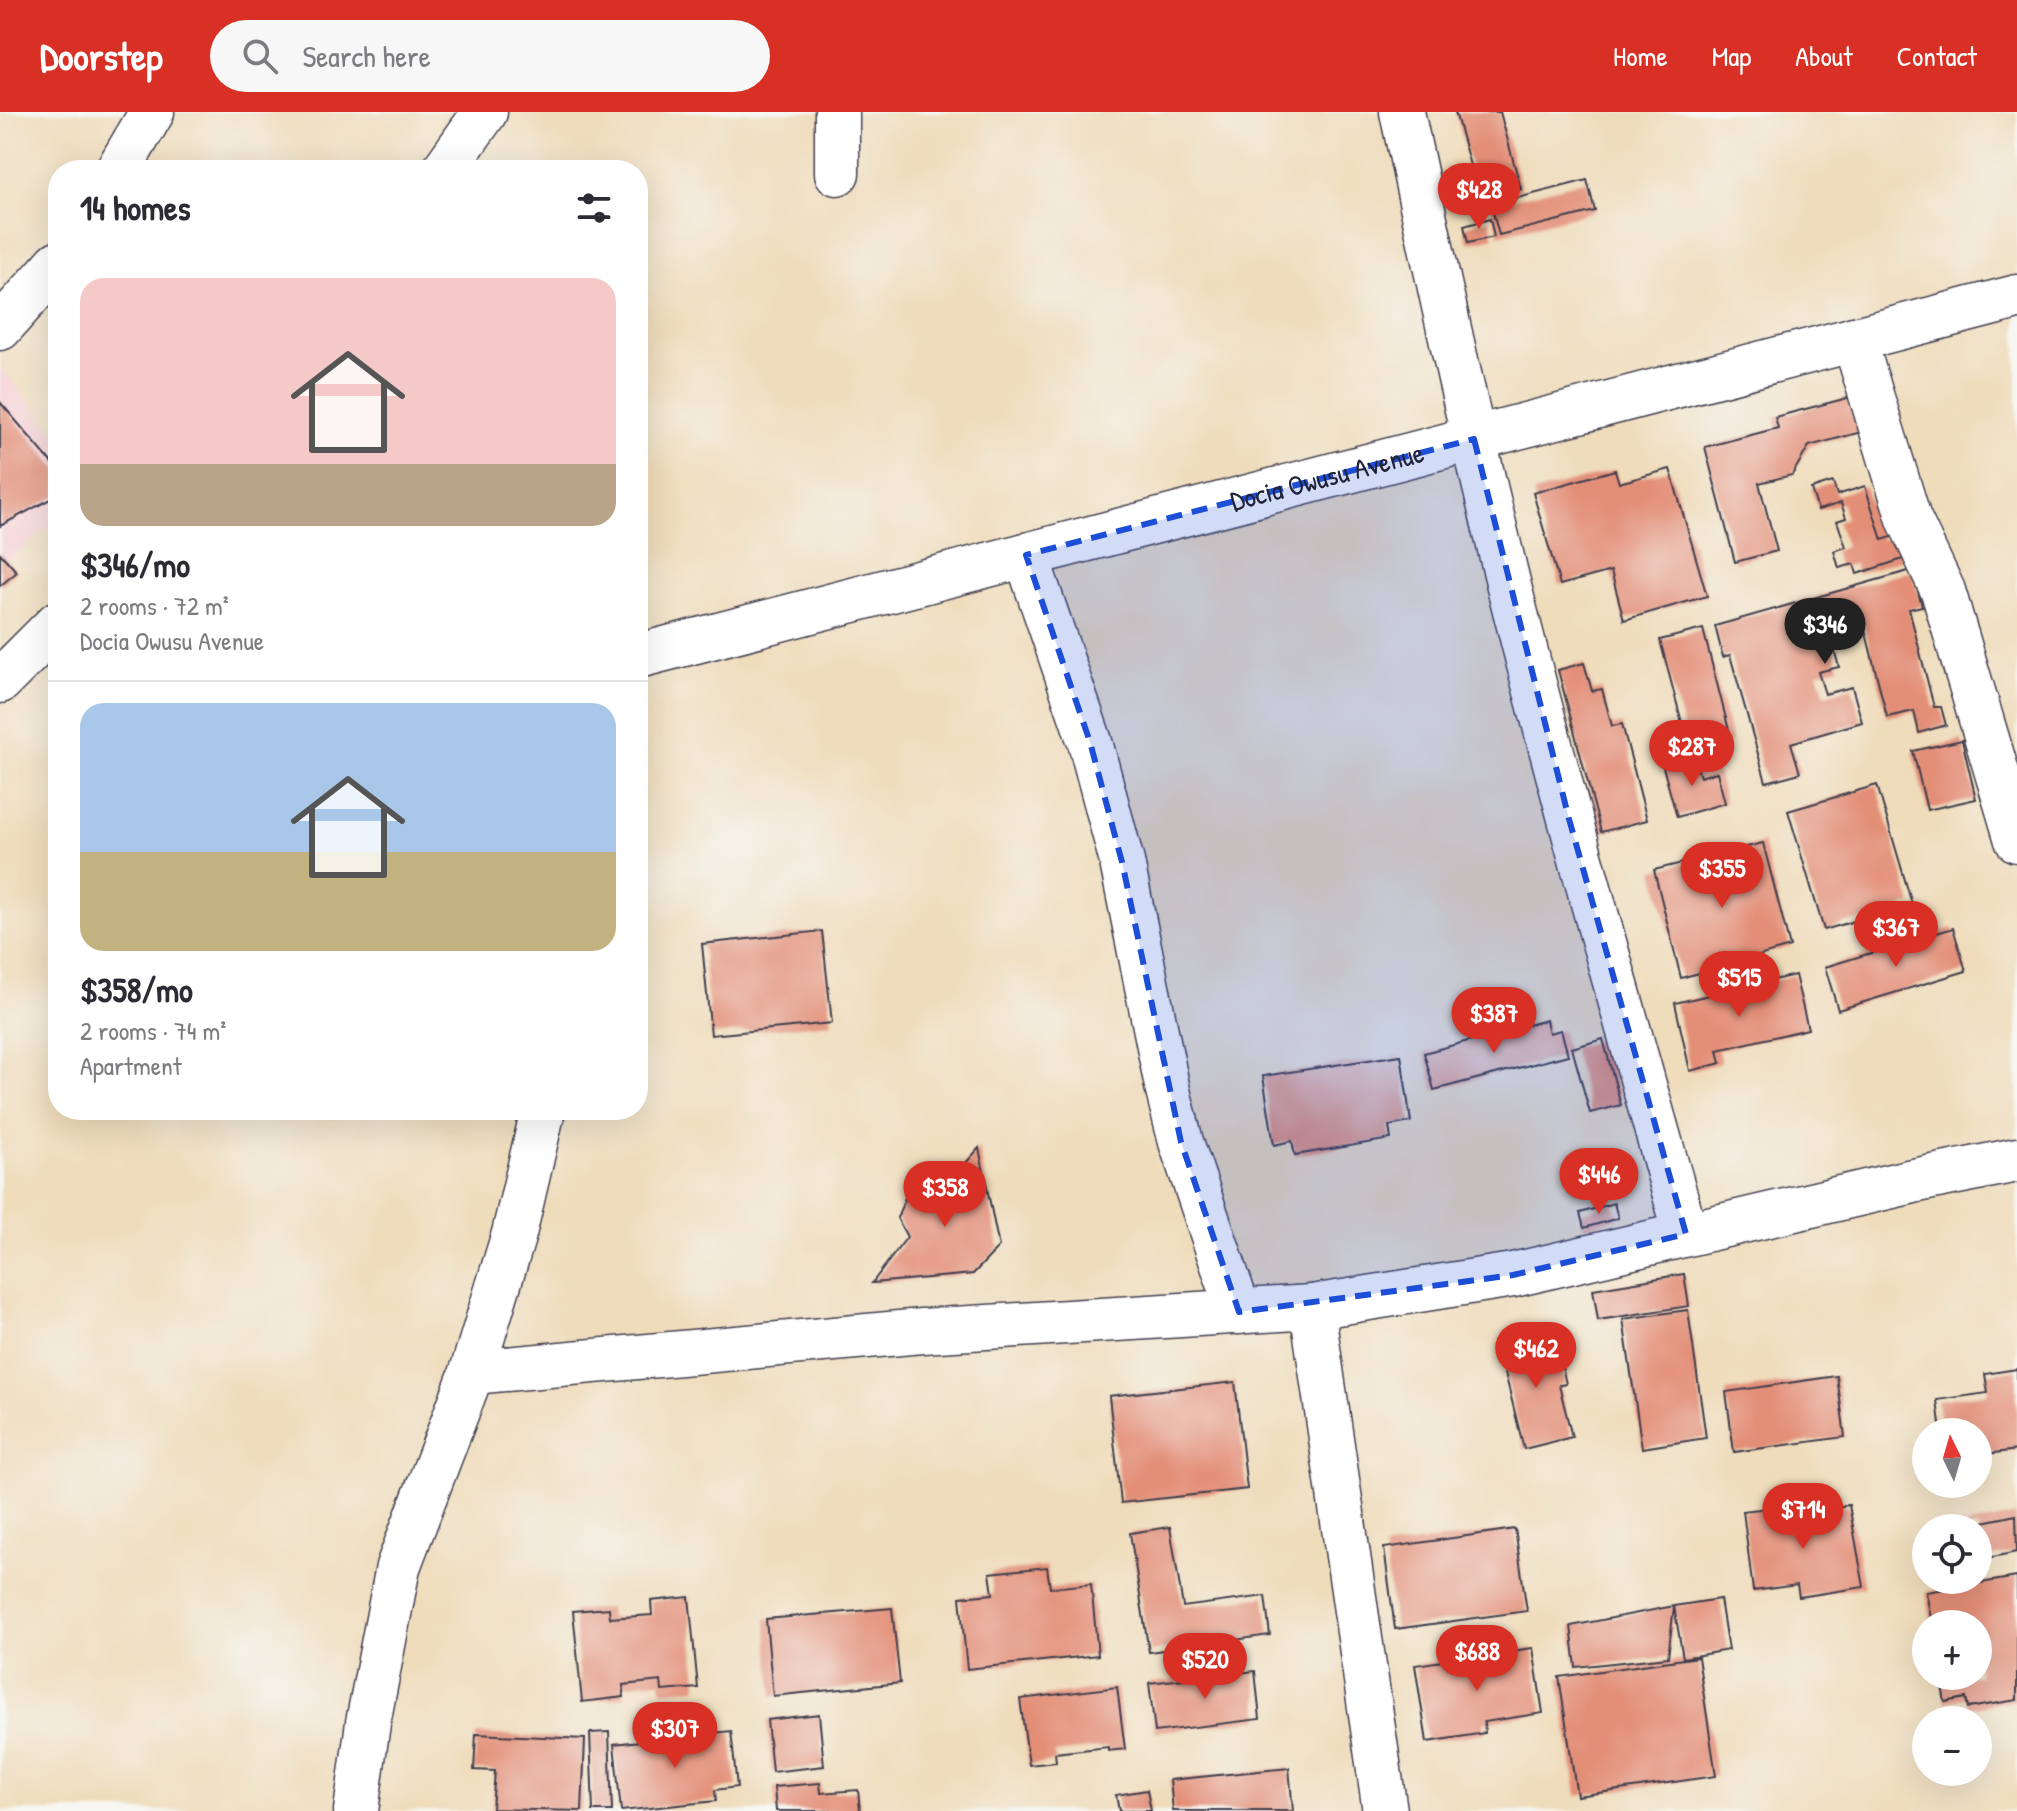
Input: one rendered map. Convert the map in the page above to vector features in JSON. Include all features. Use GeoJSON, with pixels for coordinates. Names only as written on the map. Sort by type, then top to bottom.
{"type":"FeatureCollection","features":[{"type":"Feature","properties":{"kind":"street"},"geometry":{"type":"LineString","coordinates":[[124,160],[152,112]]}},
{"type":"Feature","properties":{"kind":"street"},"geometry":{"type":"LineString","coordinates":[[451,160],[485,112]]}},
{"type":"Feature","properties":{"kind":"street"},"geometry":{"type":"LineString","coordinates":[[837,112],[837,173]]}},
{"type":"Feature","properties":{"kind":"street"},"geometry":{"type":"LineString","coordinates":[[1402,112],[1474,439],[1565,804],[1686,1234]]}},
{"type":"Feature","properties":{"kind":"street"},"geometry":{"type":"LineString","coordinates":[[0,328],[48,274]]}},
{"type":"Feature","properties":{"kind":"street","name":"Docia Owusu Avenue"},"geometry":{"type":"LineString","coordinates":[[648,653],[2017,297]]}},
{"type":"Feature","properties":{"kind":"street"},"geometry":{"type":"LineString","coordinates":[[1854,339],[1909,519],[1943,591],[2008,773],[2017,840]]}},
{"type":"Feature","properties":{"kind":"street"},"geometry":{"type":"LineString","coordinates":[[1026,555],[1090,742],[1122,862],[1181,1142],[1239,1312]]}},
{"type":"Feature","properties":{"kind":"street"},"geometry":{"type":"LineString","coordinates":[[0,681],[48,633]]}},
{"type":"Feature","properties":{"kind":"street"},"geometry":{"type":"LineString","coordinates":[[356,1811],[368,1723],[398,1567],[472,1372],[514,1234],[541,1120]]}},
{"type":"Feature","properties":{"kind":"street"},"geometry":{"type":"LineString","coordinates":[[472,1372],[922,1331],[1312,1307],[1513,1275],[1913,1181],[2017,1160]]}},
{"type":"Feature","properties":{"kind":"street"},"geometry":{"type":"LineString","coordinates":[[1312,1307],[1385,1811]]}},
{"type":"Feature","properties":{"kind":"highlighted area"},"geometry":{"type":"Polygon","coordinates":[[[1474,439],[1569,819],[1686,1234],[1513,1275],[1239,1312],[1181,1142],[1122,862],[1090,742],[1026,555],[1474,439]]]}},
{"type":"Feature","properties":{"kind":"shaded area"},"geometry":{"type":"Polygon","coordinates":[[[0,367],[48,426],[48,528],[0,567],[0,367]]]}},
{"type":"Feature","properties":{"kind":"building"},"geometry":{"type":"Polygon","coordinates":[[[1455,112],[1500,112],[1521,189],[1480,201],[1455,112]]]}},
{"type":"Feature","properties":{"kind":"building"},"geometry":{"type":"Polygon","coordinates":[[[1587,180],[1595,211],[1499,235],[1491,205],[1587,180]]]}},
{"type":"Feature","properties":{"kind":"building"},"geometry":{"type":"Polygon","coordinates":[[[1490,219],[1494,237],[1468,243],[1464,226],[1490,219]]]}},
{"type":"Feature","properties":{"kind":"building"},"geometry":{"type":"Polygon","coordinates":[[[1855,396],[1865,431],[1809,446],[1792,475],[1759,483],[1777,551],[1735,562],[1705,447],[1778,428],[1775,417],[1855,396]]]}},
{"type":"Feature","properties":{"kind":"building"},"geometry":{"type":"Polygon","coordinates":[[[0,402],[48,458],[48,500],[0,526],[0,402]]]}},
{"type":"Feature","properties":{"kind":"building"},"geometry":{"type":"Polygon","coordinates":[[[1670,469],[1707,596],[1624,620],[1611,571],[1560,585],[1533,493],[1615,470],[1619,483],[1670,469]]]}},
{"type":"Feature","properties":{"kind":"building"},"geometry":{"type":"Polygon","coordinates":[[[1833,482],[1837,495],[1865,486],[1882,540],[1895,536],[1903,559],[1857,574],[1854,564],[1839,568],[1834,551],[1846,547],[1837,521],[1846,518],[1841,503],[1818,510],[1811,489],[1833,482]]]}},
{"type":"Feature","properties":{"kind":"building"},"geometry":{"type":"Polygon","coordinates":[[[0,553],[17,572],[0,586],[0,553]]]}},
{"type":"Feature","properties":{"kind":"building"},"geometry":{"type":"Polygon","coordinates":[[[1912,570],[1922,606],[1909,609],[1934,707],[1941,707],[1946,725],[1919,733],[1914,711],[1887,717],[1863,621],[1829,632],[1839,667],[1818,672],[1825,694],[1852,687],[1862,722],[1791,743],[1800,773],[1766,782],[1730,655],[1723,657],[1715,626],[1912,570]]]}},
{"type":"Feature","properties":{"kind":"building"},"geometry":{"type":"Polygon","coordinates":[[[1703,629],[1732,742],[1690,753],[1660,640],[1703,629]]]}},
{"type":"Feature","properties":{"kind":"building"},"geometry":{"type":"Polygon","coordinates":[[[1584,663],[1592,691],[1602,689],[1612,726],[1622,724],[1647,820],[1601,832],[1558,670],[1584,663]]]}},
{"type":"Feature","properties":{"kind":"building"},"geometry":{"type":"Polygon","coordinates":[[[1962,740],[1976,799],[1927,810],[1913,751],[1962,740]]]}},
{"type":"Feature","properties":{"kind":"building"},"geometry":{"type":"Polygon","coordinates":[[[1694,758],[1700,777],[1717,772],[1725,803],[1677,817],[1663,767],[1694,758]]]}},
{"type":"Feature","properties":{"kind":"building"},"geometry":{"type":"Polygon","coordinates":[[[1877,785],[1912,904],[1824,930],[1788,811],[1877,785]]]}},
{"type":"Feature","properties":{"kind":"building"},"geometry":{"type":"Polygon","coordinates":[[[1763,843],[1790,947],[1681,978],[1654,870],[1763,843]]]}},
{"type":"Feature","properties":{"kind":"building"},"geometry":{"type":"Polygon","coordinates":[[[1953,928],[1966,971],[1838,1010],[1825,967],[1953,928]]]}},
{"type":"Feature","properties":{"kind":"building"},"geometry":{"type":"Polygon","coordinates":[[[822,931],[832,1023],[711,1035],[702,944],[822,931]]]}},
{"type":"Feature","properties":{"kind":"building"},"geometry":{"type":"Polygon","coordinates":[[[1795,975],[1808,1029],[1718,1050],[1721,1063],[1690,1071],[1675,1003],[1795,975]]]}},
{"type":"Feature","properties":{"kind":"building"},"geometry":{"type":"Polygon","coordinates":[[[1546,1020],[1549,1033],[1561,1030],[1568,1055],[1434,1090],[1424,1053],[1546,1020]]]}},
{"type":"Feature","properties":{"kind":"building"},"geometry":{"type":"Polygon","coordinates":[[[1603,1039],[1621,1105],[1590,1113],[1572,1048],[1603,1039]]]}},
{"type":"Feature","properties":{"kind":"building"},"geometry":{"type":"Polygon","coordinates":[[[1401,1055],[1411,1122],[1389,1126],[1391,1139],[1295,1155],[1292,1141],[1274,1145],[1263,1076],[1401,1055]]]}},
{"type":"Feature","properties":{"kind":"building"},"geometry":{"type":"Polygon","coordinates":[[[979,1148],[999,1247],[973,1274],[872,1283],[907,1237],[897,1218],[905,1198],[925,1185],[944,1188],[979,1148]]]}},
{"type":"Feature","properties":{"kind":"building"},"geometry":{"type":"Polygon","coordinates":[[[1614,1203],[1618,1218],[1584,1228],[1580,1213],[1614,1203]]]}},
{"type":"Feature","properties":{"kind":"building"},"geometry":{"type":"Polygon","coordinates":[[[1684,1274],[1689,1306],[1598,1320],[1593,1289],[1684,1274]]]}},
{"type":"Feature","properties":{"kind":"building"},"geometry":{"type":"Polygon","coordinates":[[[1688,1310],[1706,1438],[1642,1448],[1623,1319],[1688,1310]]]}},
{"type":"Feature","properties":{"kind":"building"},"geometry":{"type":"Polygon","coordinates":[[[1548,1333],[1554,1354],[1559,1353],[1566,1384],[1559,1385],[1572,1437],[1524,1449],[1498,1345],[1548,1333]]]}},
{"type":"Feature","properties":{"kind":"building"},"geometry":{"type":"Polygon","coordinates":[[[2017,1369],[2017,1450],[1992,1453],[1992,1418],[1939,1418],[1937,1400],[1988,1393],[1985,1374],[2017,1369]]]}},
{"type":"Feature","properties":{"kind":"building"},"geometry":{"type":"Polygon","coordinates":[[[1837,1376],[1845,1437],[1734,1452],[1726,1392],[1837,1376]]]}},
{"type":"Feature","properties":{"kind":"building"},"geometry":{"type":"Polygon","coordinates":[[[1235,1382],[1247,1489],[1121,1503],[1109,1396],[1235,1382]]]}},
{"type":"Feature","properties":{"kind":"building"},"geometry":{"type":"Polygon","coordinates":[[[1849,1505],[1864,1587],[1799,1597],[1797,1585],[1753,1591],[1743,1511],[1777,1507],[1779,1516],[1849,1505]]]}},
{"type":"Feature","properties":{"kind":"building"},"geometry":{"type":"Polygon","coordinates":[[[2016,1515],[2017,1552],[1992,1557],[1992,1520],[2016,1515]]]}},
{"type":"Feature","properties":{"kind":"building"},"geometry":{"type":"Polygon","coordinates":[[[1170,1527],[1183,1607],[1265,1596],[1270,1635],[1149,1652],[1130,1533],[1170,1527]]]}},
{"type":"Feature","properties":{"kind":"building"},"geometry":{"type":"Polygon","coordinates":[[[1515,1529],[1527,1611],[1395,1629],[1384,1548],[1515,1529]]]}},
{"type":"Feature","properties":{"kind":"building"},"geometry":{"type":"Polygon","coordinates":[[[1047,1567],[1050,1588],[1091,1584],[1098,1655],[967,1669],[960,1597],[993,1594],[990,1573],[1047,1567]]]}},
{"type":"Feature","properties":{"kind":"building"},"geometry":{"type":"Polygon","coordinates":[[[2017,1577],[2017,1700],[1980,1706],[1968,1706],[1966,1698],[1945,1702],[1943,1690],[1992,1690],[1992,1610],[1929,1610],[1926,1594],[1992,1594],[1992,1581],[2017,1577]]]}},
{"type":"Feature","properties":{"kind":"building"},"geometry":{"type":"Polygon","coordinates":[[[689,1597],[698,1688],[662,1691],[661,1681],[623,1685],[624,1697],[582,1702],[573,1611],[609,1608],[610,1618],[652,1615],[651,1601],[689,1597]]]}},
{"type":"Feature","properties":{"kind":"building"},"geometry":{"type":"Polygon","coordinates":[[[1720,1599],[1728,1650],[1683,1658],[1674,1606],[1720,1599]]]}},
{"type":"Feature","properties":{"kind":"building"},"geometry":{"type":"Polygon","coordinates":[[[1674,1606],[1668,1657],[1576,1667],[1571,1626],[1674,1606]]]}},
{"type":"Feature","properties":{"kind":"building"},"geometry":{"type":"Polygon","coordinates":[[[892,1608],[900,1683],[773,1696],[766,1619],[892,1608]]]}},
{"type":"Feature","properties":{"kind":"building"},"geometry":{"type":"Polygon","coordinates":[[[1533,1648],[1543,1713],[1484,1722],[1485,1733],[1427,1742],[1415,1665],[1533,1648]]]}},
{"type":"Feature","properties":{"kind":"building"},"geometry":{"type":"Polygon","coordinates":[[[1698,1657],[1716,1776],[1577,1796],[1559,1677],[1698,1657]]]}},
{"type":"Feature","properties":{"kind":"building"},"geometry":{"type":"Polygon","coordinates":[[[1255,1671],[1260,1719],[1155,1732],[1149,1683],[1255,1671]]]}},
{"type":"Feature","properties":{"kind":"building"},"geometry":{"type":"Polygon","coordinates":[[[1117,1687],[1125,1749],[1108,1751],[1108,1747],[1055,1753],[1056,1762],[1029,1765],[1020,1699],[1117,1687]]]}},
{"type":"Feature","properties":{"kind":"building"},"geometry":{"type":"Polygon","coordinates":[[[819,1714],[824,1766],[772,1772],[767,1720],[819,1714]]]}},
{"type":"Feature","properties":{"kind":"building"},"geometry":{"type":"Polygon","coordinates":[[[731,1731],[737,1787],[715,1790],[716,1801],[621,1811],[614,1744],[731,1731]]]}},
{"type":"Feature","properties":{"kind":"building"},"geometry":{"type":"Polygon","coordinates":[[[609,1732],[612,1811],[593,1811],[590,1733],[609,1732]]]}},
{"type":"Feature","properties":{"kind":"building"},"geometry":{"type":"Polygon","coordinates":[[[476,1734],[585,1739],[582,1811],[492,1809],[495,1771],[474,1770],[476,1734]]]}},
{"type":"Feature","properties":{"kind":"building"},"geometry":{"type":"Polygon","coordinates":[[[1289,1768],[1293,1811],[1173,1811],[1170,1780],[1289,1768]]]}},
{"type":"Feature","properties":{"kind":"building"},"geometry":{"type":"Polygon","coordinates":[[[820,1783],[821,1793],[858,1790],[860,1811],[776,1811],[774,1787],[820,1783]]]}},
{"type":"Feature","properties":{"kind":"building"},"geometry":{"type":"Polygon","coordinates":[[[1147,1790],[1151,1811],[1119,1811],[1116,1795],[1147,1790]]]}}]}
